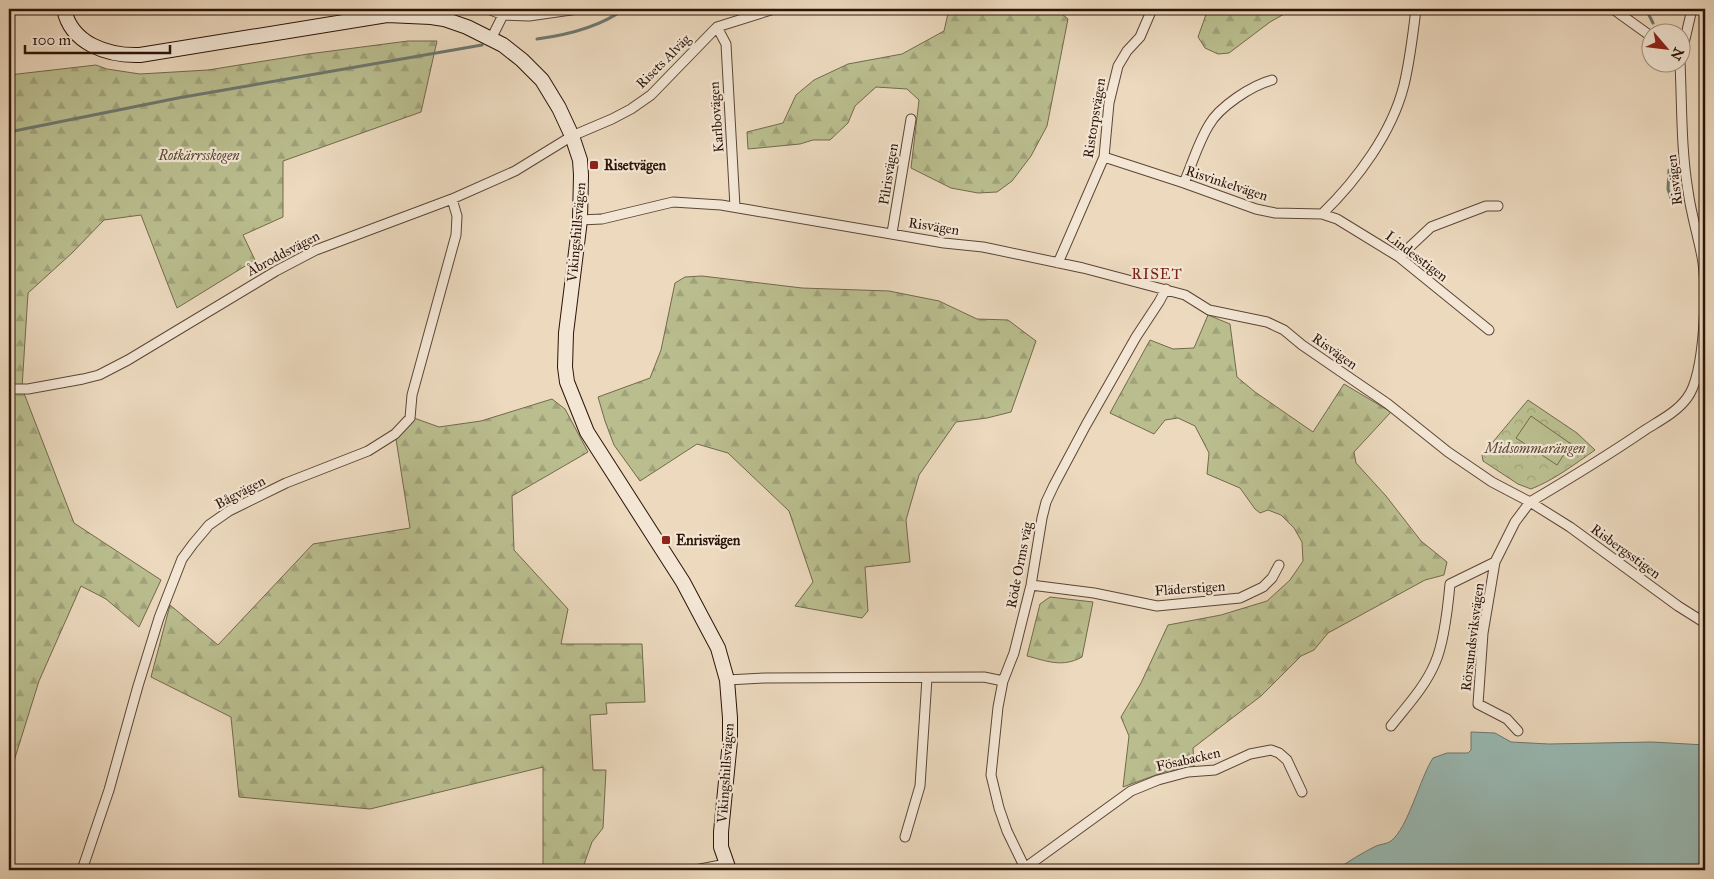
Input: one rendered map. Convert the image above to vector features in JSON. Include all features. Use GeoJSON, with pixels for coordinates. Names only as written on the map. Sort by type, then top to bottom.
{"type":"FeatureCollection","features":[{"type":"Feature","properties":{"kind":"street","name":"Vikingshillsvägen"},"geometry":{"type":"LineString","coordinates":[[64,9],[67,22],[77,34],[102,50],[123,55],[140,55],[387,15],[431,17],[444,19],[467,27],[491,39],[513,52],[537,74],[550,91],[572,136],[580,160],[580,220],[566,333],[565,367],[567,382],[587,432],[697,606],[718,648],[727,680],[730,741],[721,832],[722,848],[727,867]]}},
{"type":"Feature","properties":{"kind":"street"},"geometry":{"type":"LineString","coordinates":[[488,9],[503,15],[529,16],[578,9]]}},
{"type":"Feature","properties":{"kind":"street","name":"Risets Alväg"},"geometry":{"type":"LineString","coordinates":[[572,136],[612,119],[650,95],[717,27],[774,9]]}},
{"type":"Feature","properties":{"kind":"street","name":"Ristorpsvägen"},"geometry":{"type":"LineString","coordinates":[[1058,263],[1104,158],[1109,103],[1118,66],[1127,51],[1140,37],[1152,9]]}},
{"type":"Feature","properties":{"kind":"street"},"geometry":{"type":"LineString","coordinates":[[1322,214],[1341,196],[1358,174],[1375,149],[1394,114],[1403,87],[1410,54],[1416,9]]}},
{"type":"Feature","properties":{"kind":"street"},"geometry":{"type":"LineString","coordinates":[[1613,9],[1642,30]]}},
{"type":"Feature","properties":{"kind":"street"},"geometry":{"type":"LineString","coordinates":[[1689,22],[1692,9]]}},
{"type":"Feature","properties":{"kind":"street"},"geometry":{"type":"LineString","coordinates":[[491,39],[503,15]]}},
{"type":"Feature","properties":{"kind":"street","name":"Karlbovägen"},"geometry":{"type":"LineString","coordinates":[[717,27],[726,44],[735,208]]}},
{"type":"Feature","properties":{"kind":"street","name":"Risvägen"},"geometry":{"type":"LineString","coordinates":[[580,220],[602,219],[673,202],[735,208],[944,243],[983,247],[1058,263],[1185,295],[1209,310],[1267,322],[1284,330],[1302,345],[1388,404],[1448,452],[1492,482],[1530,502],[1604,458],[1677,409],[1688,398],[1703,361],[1704,258],[1688,190],[1684,151],[1680,72]]}},
{"type":"Feature","properties":{"kind":"street"},"geometry":{"type":"LineString","coordinates":[[1184,183],[1205,133],[1217,115],[1243,93],[1258,84],[1272,80]]}},
{"type":"Feature","properties":{"kind":"street","name":"Pilrisvägen"},"geometry":{"type":"LineString","coordinates":[[892,233],[911,119]]}},
{"type":"Feature","properties":{"kind":"street","name":"Åbroddsvägen"},"geometry":{"type":"LineString","coordinates":[[9,389],[28,389],[99,375],[128,360],[276,270],[316,250],[452,199],[516,171],[572,136]]}},
{"type":"Feature","properties":{"kind":"street","name":"Risvinkelvägen"},"geometry":{"type":"LineString","coordinates":[[1104,158],[1275,213],[1322,214]]}},
{"type":"Feature","properties":{"kind":"street","name":"Bågvägen"},"geometry":{"type":"LineString","coordinates":[[82,870],[109,790],[159,618],[182,560],[192,544],[209,525],[229,511],[286,483],[368,451],[395,434],[410,418],[412,395],[456,235],[457,216],[452,199]]}},
{"type":"Feature","properties":{"kind":"street"},"geometry":{"type":"LineString","coordinates":[[1400,257],[1431,227],[1486,206],[1498,206]]}},
{"type":"Feature","properties":{"kind":"street","name":"Lindesstigen"},"geometry":{"type":"LineString","coordinates":[[1322,214],[1337,219],[1400,257],[1489,330]]}},
{"type":"Feature","properties":{"kind":"street","name":"Röde Orms väg"},"geometry":{"type":"LineString","coordinates":[[1024,869],[1007,831],[991,775],[998,708],[1003,681],[1014,653],[1031,585],[1042,518],[1046,502],[1094,409],[1166,290]]}},
{"type":"Feature","properties":{"kind":"street","name":"Rörsundsviksvägen"},"geometry":{"type":"LineString","coordinates":[[1518,731],[1507,719],[1478,704],[1483,633],[1495,562],[1515,522],[1530,502]]}},
{"type":"Feature","properties":{"kind":"street","name":"Risbergsstigen"},"geometry":{"type":"LineString","coordinates":[[1530,502],[1705,623]]}},
{"type":"Feature","properties":{"kind":"street"},"geometry":{"type":"LineString","coordinates":[[1390,726],[1425,682],[1436,663],[1450,584],[1495,562]]}},
{"type":"Feature","properties":{"kind":"street","name":"Fläderstigen"},"geometry":{"type":"LineString","coordinates":[[1031,585],[1094,593],[1157,606],[1240,598],[1263,587],[1272,578],[1279,565]]}},
{"type":"Feature","properties":{"kind":"street"},"geometry":{"type":"LineString","coordinates":[[906,837],[920,786],[927,678]]}},
{"type":"Feature","properties":{"kind":"street"},"geometry":{"type":"LineString","coordinates":[[727,680],[984,678],[1003,681]]}},
{"type":"Feature","properties":{"kind":"street","name":"Fösabacken"},"geometry":{"type":"LineString","coordinates":[[1024,869],[1094,816],[1131,791],[1158,780],[1180,774],[1215,770],[1250,754],[1271,750],[1278,753],[1287,760],[1302,792]]}},
{"type":"Feature","properties":{"kind":"street"},"geometry":{"type":"LineString","coordinates":[[695,870],[727,867]]}},
{"type":"Feature","properties":{"kind":"green space"},"geometry":{"type":"Polygon","coordinates":[[[949,9],[1056,9],[1068,19],[1047,126],[1031,156],[1012,181],[997,192],[978,193],[951,188],[911,168],[919,100],[907,89],[876,87],[855,106],[848,123],[830,140],[813,140],[800,144],[748,149],[747,132],[783,123],[796,95],[814,80],[848,64],[902,54],[944,31],[949,9]]]}},
{"type":"Feature","properties":{"kind":"green space"},"geometry":{"type":"Polygon","coordinates":[[[1208,9],[1293,9],[1270,22],[1229,53],[1218,54],[1205,48],[1198,37],[1208,9]]]}},
{"type":"Feature","properties":{"kind":"green space","name":"Rotkärrsskogen"},"geometry":{"type":"Polygon","coordinates":[[[408,41],[437,41],[421,112],[283,161],[283,217],[243,235],[255,260],[177,308],[141,215],[104,220],[72,253],[28,293],[22,388],[74,523],[161,580],[139,627],[106,599],[81,586],[39,681],[9,777],[9,75],[96,65],[107,69],[140,74],[208,70],[408,41]]]}},
{"type":"Feature","properties":{"kind":"green space"},"geometry":{"type":"Polygon","coordinates":[[[702,276],[802,288],[889,291],[939,301],[977,319],[1008,320],[1036,341],[1011,412],[987,418],[956,422],[919,475],[906,520],[910,562],[865,567],[868,611],[862,618],[795,606],[813,582],[789,511],[728,453],[697,444],[640,481],[614,445],[598,397],[650,378],[661,350],[675,283],[685,277],[702,276]]]}},
{"type":"Feature","properties":{"kind":"green space"},"geometry":{"type":"Polygon","coordinates":[[[1208,315],[1230,324],[1237,377],[1255,392],[1313,432],[1344,384],[1391,412],[1354,452],[1356,463],[1386,496],[1421,541],[1447,562],[1444,575],[1425,580],[1328,633],[1314,650],[1301,656],[1261,696],[1193,748],[1194,767],[1167,771],[1123,787],[1129,736],[1121,717],[1141,683],[1168,625],[1221,615],[1267,601],[1290,580],[1303,561],[1302,542],[1294,528],[1281,515],[1268,510],[1260,513],[1240,488],[1207,474],[1209,453],[1195,426],[1178,418],[1165,420],[1154,434],[1110,413],[1150,340],[1173,349],[1194,348],[1208,315]]]}},
{"type":"Feature","properties":{"kind":"green space"},"geometry":{"type":"Polygon","coordinates":[[[552,399],[565,409],[588,452],[512,496],[514,550],[568,609],[561,644],[642,644],[645,702],[606,703],[607,714],[590,715],[593,770],[606,770],[603,828],[592,842],[582,870],[543,870],[543,767],[370,809],[239,797],[231,717],[151,677],[170,605],[218,645],[313,544],[410,528],[396,439],[414,418],[439,427],[481,421],[552,399]]]}},
{"type":"Feature","properties":{"kind":"green space","name":"Midsommarängen"},"geometry":{"type":"Polygon","coordinates":[[[1528,400],[1577,433],[1595,450],[1556,476],[1531,489],[1518,484],[1483,461],[1482,455],[1528,400]]]}},
{"type":"Feature","properties":{"kind":"green space"},"geometry":{"type":"Polygon","coordinates":[[[1531,416],[1571,444],[1557,465],[1516,438],[1531,416]]]}},
{"type":"Feature","properties":{"kind":"green space"},"geometry":{"type":"Polygon","coordinates":[[[1050,597],[1093,602],[1082,657],[1061,663],[1027,656],[1040,604],[1050,597]]]}},
{"type":"Feature","properties":{"kind":"water"},"geometry":{"type":"Polygon","coordinates":[[[1471,732],[1495,733],[1511,742],[1549,744],[1652,742],[1705,745],[1705,870],[1336,870],[1376,846],[1388,843],[1397,835],[1433,758],[1447,753],[1468,753],[1471,750],[1471,732]]]}},
{"type":"Feature","properties":{"kind":"waterway"},"geometry":{"type":"LineString","coordinates":[[537,39],[583,29],[604,21],[624,9]]}},
{"type":"Feature","properties":{"kind":"waterway"},"geometry":{"type":"LineString","coordinates":[[1646,9],[1652,22]]}},
{"type":"Feature","properties":{"kind":"waterway"},"geometry":{"type":"LineString","coordinates":[[9,132],[178,98],[482,45]]}},
{"type":"Feature","properties":{"kind":"waterway"},"geometry":{"type":"LineString","coordinates":[[1669,170],[1668,189],[1671,198]]}},
{"type":"Feature","properties":{"kind":"place","name":"Risetvägen"},"geometry":{"type":"Point","coordinates":[594,165]}},
{"type":"Feature","properties":{"kind":"place","name":"Enrisvägen"},"geometry":{"type":"Point","coordinates":[666,540]}},
{"type":"Feature","properties":{"kind":"district","name":"RISET"},"geometry":{"type":"Point","coordinates":[1157,274]}}]}
